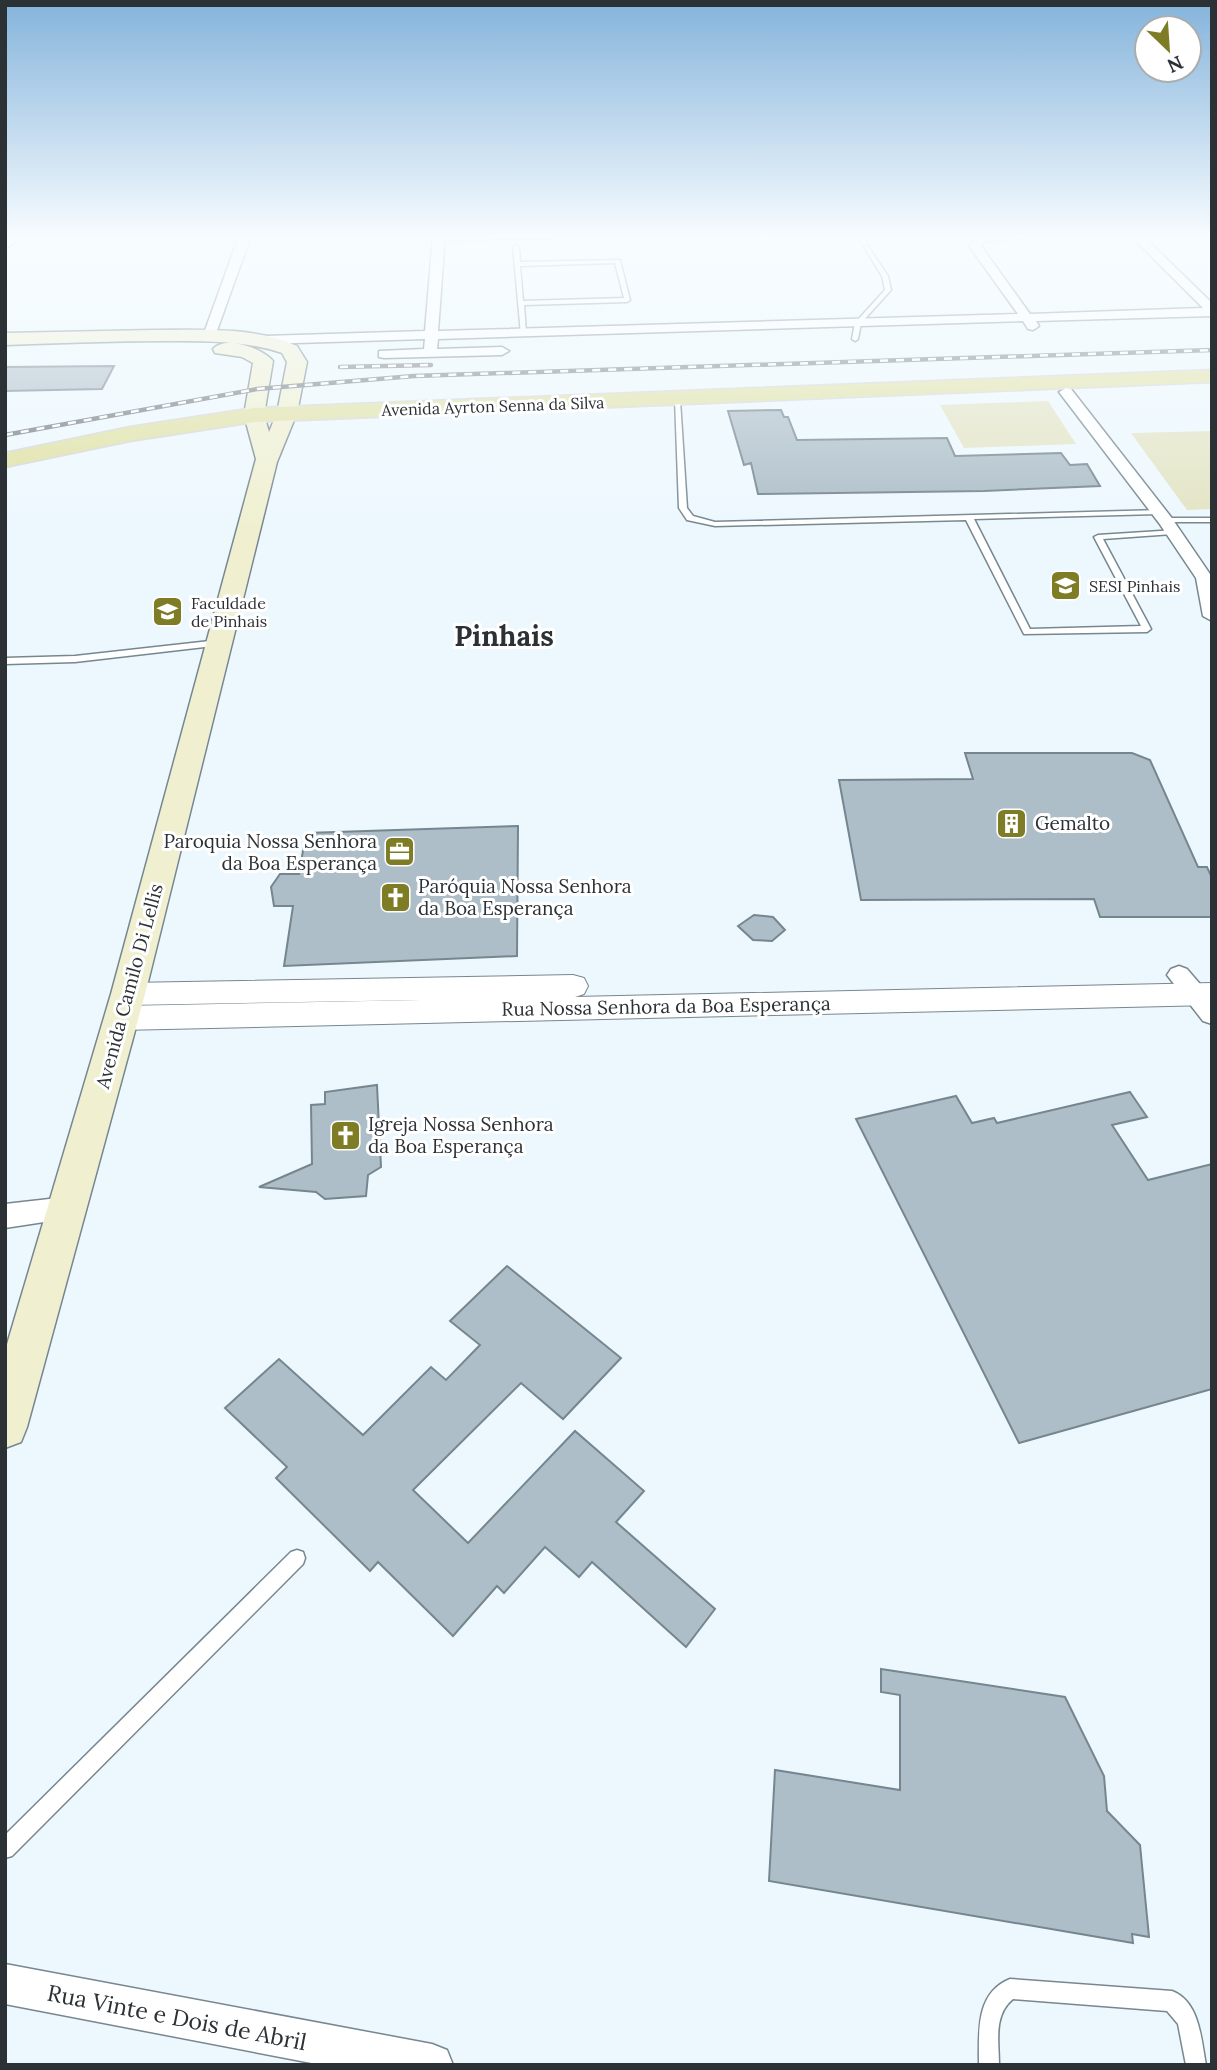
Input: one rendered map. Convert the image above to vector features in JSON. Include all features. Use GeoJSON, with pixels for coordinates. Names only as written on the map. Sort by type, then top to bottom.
{"type":"FeatureCollection","features":[{"type":"Feature","properties":{"kind":"main road"},"geometry":{"type":"LineString","coordinates":[[5,339],[209,336],[265,340]]}},
{"type":"Feature","properties":{"kind":"main road","name":"Avenida Camilo Di Lellis"},"geometry":{"type":"LineString","coordinates":[[5,1427],[124,1006],[266,462],[287,413],[303,355],[265,340]]}},
{"type":"Feature","properties":{"kind":"main road","name":"Avenida Camilo Di Lellis"},"geometry":{"type":"LineString","coordinates":[[5,349],[220,349],[247,352],[263,361],[254,415],[266,462]]}},
{"type":"Feature","properties":{"kind":"main road","name":"Avenida Ayrton Senna da Silva"},"geometry":{"type":"LineString","coordinates":[[5,460],[130,433],[254,415],[677,400],[1212,376]]}},
{"type":"Feature","properties":{"kind":"main road","name":"Avenida Ayrton Senna da Silva"},"geometry":{"type":"LineString","coordinates":[[986,387],[1066,392],[1212,386]]}},
{"type":"Feature","properties":{"kind":"street"},"geometry":{"type":"LineString","coordinates":[[430,353],[431,333]]}},
{"type":"Feature","properties":{"kind":"street"},"geometry":{"type":"LineString","coordinates":[[265,340],[536,333]]}},
{"type":"Feature","properties":{"kind":"street"},"geometry":{"type":"LineString","coordinates":[[376,354],[512,350]]}},
{"type":"Feature","properties":{"kind":"street"},"geometry":{"type":"LineString","coordinates":[[1066,392],[1208,578],[1212,617]]}},
{"type":"Feature","properties":{"kind":"street","name":"Rua Nossa Senhora da Boa Esperança"},"geometry":{"type":"LineString","coordinates":[[124,1006],[1202,991]]}},
{"type":"Feature","properties":{"kind":"street"},"geometry":{"type":"LineString","coordinates":[[5,1216],[67,1209]]}},
{"type":"Feature","properties":{"kind":"street","name":"Rua Vinte e Dois de Abril"},"geometry":{"type":"LineString","coordinates":[[5,1984],[432,2065]]}},
{"type":"Feature","properties":{"kind":"lane"},"geometry":{"type":"LineString","coordinates":[[855,339],[856,333]]}},
{"type":"Feature","properties":{"kind":"lane"},"geometry":{"type":"LineString","coordinates":[[677,400],[683,508],[690,519],[715,524],[969,517],[1212,522]]}},
{"type":"Feature","properties":{"kind":"lane"},"geometry":{"type":"LineString","coordinates":[[969,517],[1027,632],[1147,629],[1098,537],[1166,522]]}},
{"type":"Feature","properties":{"kind":"lane"},"geometry":{"type":"LineString","coordinates":[[5,661],[75,659],[219,643]]}},
{"type":"Feature","properties":{"kind":"lane"},"geometry":{"type":"LineString","coordinates":[[5,1849],[297,1558]]}},
{"type":"Feature","properties":{"kind":"lane"},"geometry":{"type":"LineString","coordinates":[[989,2065],[990,2013],[993,2003],[1010,1989],[1172,2001],[1187,2019],[1196,2065]]}},
{"type":"Feature","properties":{"kind":"green space"},"geometry":{"type":"Polygon","coordinates":[[[1048,401],[1076,444],[964,448],[940,405],[1048,401]]]}},
{"type":"Feature","properties":{"kind":"green space"},"geometry":{"type":"Polygon","coordinates":[[[1212,431],[1212,509],[1187,510],[1131,433],[1212,431]]]}},
{"type":"Feature","properties":{"kind":"building"},"geometry":{"type":"Polygon","coordinates":[[[114,366],[102,389],[5,391],[5,367],[114,366]]]}},
{"type":"Feature","properties":{"kind":"building"},"geometry":{"type":"Polygon","coordinates":[[[781,410],[784,417],[788,417],[797,440],[947,438],[955,456],[1061,453],[1070,465],[1087,464],[1100,486],[984,491],[758,494],[751,463],[744,465],[728,411],[781,410]]]}},
{"type":"Feature","properties":{"kind":"building","name":"Gemalto"},"geometry":{"type":"Polygon","coordinates":[[[965,753],[1132,753],[1150,760],[1198,867],[1207,867],[1212,878],[1212,917],[1100,917],[1094,899],[861,900],[839,780],[973,779],[965,753]]]}},
{"type":"Feature","properties":{"kind":"building","name":"Paróquia Nossa Senhora da Boa Esperança"},"geometry":{"type":"Polygon","coordinates":[[[518,826],[517,956],[284,966],[293,906],[274,906],[271,887],[280,874],[299,874],[306,833],[518,826]]]}},
{"type":"Feature","properties":{"kind":"building"},"geometry":{"type":"Polygon","coordinates":[[[754,915],[773,917],[785,930],[772,941],[753,940],[738,926],[754,915]]]}},
{"type":"Feature","properties":{"kind":"building","name":"Igreja Nossa Senhora da Boa Esperança"},"geometry":{"type":"Polygon","coordinates":[[[377,1085],[381,1167],[368,1175],[366,1196],[325,1199],[316,1192],[259,1187],[312,1164],[311,1105],[325,1104],[325,1092],[377,1085]]]}},
{"type":"Feature","properties":{"kind":"building"},"geometry":{"type":"Polygon","coordinates":[[[1130,1092],[1147,1117],[1112,1125],[1148,1180],[1212,1164],[1212,1389],[1019,1443],[856,1119],[956,1096],[972,1123],[994,1118],[997,1123],[1130,1092]]]}},
{"type":"Feature","properties":{"kind":"building"},"geometry":{"type":"Polygon","coordinates":[[[507,1266],[621,1358],[563,1419],[521,1383],[413,1490],[468,1543],[575,1431],[644,1491],[616,1522],[715,1609],[686,1647],[592,1562],[579,1577],[545,1547],[504,1593],[497,1586],[453,1636],[378,1562],[370,1571],[276,1478],[287,1467],[225,1408],[279,1359],[363,1435],[431,1367],[446,1380],[480,1345],[450,1321],[507,1266]]]}},
{"type":"Feature","properties":{"kind":"building"},"geometry":{"type":"Polygon","coordinates":[[[881,1669],[1065,1697],[1104,1776],[1107,1811],[1140,1845],[1149,1937],[1132,1934],[1133,1943],[769,1881],[775,1770],[900,1790],[900,1695],[881,1692],[881,1669]]]}},
{"type":"Feature","properties":{"kind":"railway"},"geometry":{"type":"LineString","coordinates":[[5,435],[257,389],[414,376],[1212,350]]}},
{"type":"Feature","properties":{"kind":"railway"},"geometry":{"type":"LineString","coordinates":[[340,367],[431,365]]}},
{"type":"Feature","properties":{"kind":"place","name":"SESI Pinhais"},"geometry":{"type":"Point","coordinates":[1066,586]}},
{"type":"Feature","properties":{"kind":"place","name":"Faculdade de Pinhais"},"geometry":{"type":"Point","coordinates":[168,612]}},
{"type":"Feature","properties":{"kind":"place","name":"Gemalto"},"geometry":{"type":"Point","coordinates":[1012,823]}},
{"type":"Feature","properties":{"kind":"place","name":"Paroquia Nossa Senhora da Boa Esperança"},"geometry":{"type":"Point","coordinates":[400,852]}},
{"type":"Feature","properties":{"kind":"place","name":"Paróquia Nossa Senhora da Boa Esperança"},"geometry":{"type":"Point","coordinates":[395,897]}},
{"type":"Feature","properties":{"kind":"place","name":"Igreja Nossa Senhora da Boa Esperança"},"geometry":{"type":"Point","coordinates":[345,1135]}},
{"type":"Feature","properties":{"kind":"district","name":"Pinhais"},"geometry":{"type":"Point","coordinates":[504,636]}}]}
